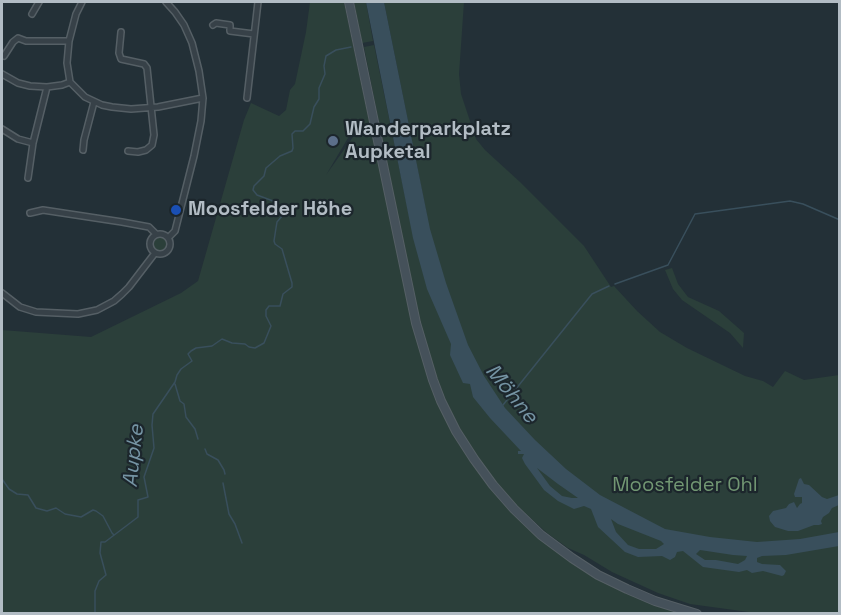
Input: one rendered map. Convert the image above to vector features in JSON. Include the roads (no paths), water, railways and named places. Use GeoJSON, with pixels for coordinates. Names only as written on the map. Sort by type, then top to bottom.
{"type":"FeatureCollection","features":[{"type":"Feature","properties":{"kind":"main road"},"geometry":{"type":"LineString","coordinates":[[350,2],[416,323],[433,380],[456,431],[486,476],[514,509],[541,535],[598,575],[627,590],[697,614]]}},
{"type":"Feature","properties":{"kind":"street"},"geometry":{"type":"LineString","coordinates":[[32,14],[39,2]]}},
{"type":"Feature","properties":{"kind":"street"},"geometry":{"type":"LineString","coordinates":[[82,2],[76,14],[69,41],[68,63],[70,82],[85,97],[94,102],[120,108],[158,107],[203,98]]}},
{"type":"Feature","properties":{"kind":"street"},"geometry":{"type":"LineString","coordinates":[[166,2],[184,25],[192,43],[200,71],[203,98],[194,156],[175,231],[169,237]]}},
{"type":"Feature","properties":{"kind":"street"},"geometry":{"type":"LineString","coordinates":[[247,98],[258,2]]}},
{"type":"Feature","properties":{"kind":"street"},"geometry":{"type":"LineString","coordinates":[[213,25],[216,23],[230,25],[230,31],[254,34]]}},
{"type":"Feature","properties":{"kind":"street"},"geometry":{"type":"LineString","coordinates":[[121,33],[119,53],[122,59],[144,64],[147,68],[154,135],[152,145],[143,151],[129,151]]}},
{"type":"Feature","properties":{"kind":"street"},"geometry":{"type":"LineString","coordinates":[[4,56],[18,38],[26,41],[69,41]]}},
{"type":"Feature","properties":{"kind":"street"},"geometry":{"type":"LineString","coordinates":[[2,74],[18,83],[30,86],[47,87],[70,82]]}},
{"type":"Feature","properties":{"kind":"street"},"geometry":{"type":"LineString","coordinates":[[28,178],[33,143],[47,87]]}},
{"type":"Feature","properties":{"kind":"street"},"geometry":{"type":"LineString","coordinates":[[83,150],[94,102]]}},
{"type":"Feature","properties":{"kind":"street"},"geometry":{"type":"LineString","coordinates":[[2,129],[18,139],[33,143]]}},
{"type":"Feature","properties":{"kind":"street"},"geometry":{"type":"LineString","coordinates":[[30,213],[43,210],[149,227],[156,234],[169,237],[171,245],[169,250],[162,254],[155,253],[151,248],[150,243],[156,234]]}},
{"type":"Feature","properties":{"kind":"street"},"geometry":{"type":"LineString","coordinates":[[2,292],[20,307],[36,312],[78,314],[98,310],[114,301],[129,287],[155,253]]}},
{"type":"Feature","properties":{"kind":"water"},"geometry":{"type":"Polygon","coordinates":[[[366,2],[384,2],[430,229],[446,283],[468,345],[484,376],[505,408],[566,469],[600,495],[665,529],[757,542],[800,539],[839,532],[839,546],[757,558],[757,562],[762,564],[780,565],[786,571],[782,576],[763,571],[752,573],[747,570],[739,572],[703,567],[683,551],[677,552],[670,560],[662,556],[638,557],[625,552],[598,527],[591,509],[584,506],[574,509],[558,501],[544,490],[525,464],[522,458],[524,454],[518,454],[518,451],[521,451],[473,397],[470,384],[463,383],[450,355],[451,344],[427,289],[413,238],[366,2]],[[537,468],[550,486],[562,496],[578,498],[558,484],[537,468]],[[611,519],[616,532],[628,545],[639,549],[656,549],[664,544],[611,519]],[[700,550],[696,554],[705,560],[738,564],[747,556],[700,550]]]}},
{"type":"Feature","properties":{"kind":"water"},"geometry":{"type":"Polygon","coordinates":[[[801,478],[804,484],[809,485],[822,497],[827,499],[839,495],[839,505],[823,517],[822,524],[798,531],[775,527],[769,516],[773,511],[786,508],[794,502],[797,508],[802,503],[802,497],[795,497],[794,494],[801,478]]]}},
{"type":"Feature","properties":{"kind":"waterway","name":"Aupke"},"geometry":{"type":"LineString","coordinates":[[95,614],[95,591],[99,581],[106,575],[100,553],[101,542],[105,542],[138,517],[138,500],[148,497],[144,477],[154,448],[153,414],[181,369],[192,361],[188,354],[196,348],[212,346],[222,339],[255,348],[264,343],[271,326],[266,310],[269,306],[280,306],[283,294],[292,287],[282,249],[274,241],[277,222],[282,216],[282,211],[273,201],[257,195],[253,190],[264,176],[266,168],[280,156],[292,151],[292,134],[295,131],[303,131],[310,124],[325,74],[326,56],[336,50],[351,47]]}},
{"type":"Feature","properties":{"kind":"waterway"},"geometry":{"type":"LineString","coordinates":[[615,284],[668,265],[695,214],[790,201],[803,204],[840,220]]}},
{"type":"Feature","properties":{"kind":"waterway","name":"Möhne"},"geometry":{"type":"LineString","coordinates":[[503,405],[592,294],[609,286]]}},
{"type":"Feature","properties":{"kind":"waterway"},"geometry":{"type":"LineString","coordinates":[[175,384],[180,401],[184,404],[186,417],[195,429],[198,439]]}},
{"type":"Feature","properties":{"kind":"waterway"},"geometry":{"type":"LineString","coordinates":[[205,449],[207,454],[218,460],[225,474]]}},
{"type":"Feature","properties":{"kind":"waterway"},"geometry":{"type":"LineString","coordinates":[[2,479],[9,489],[17,494],[28,495],[36,508],[47,511],[56,508],[65,514],[81,517],[93,510],[96,511],[103,516],[114,535]]}},
{"type":"Feature","properties":{"kind":"waterway"},"geometry":{"type":"LineString","coordinates":[[223,483],[229,514],[242,543]]}},
{"type":"Feature","properties":{"kind":"place","name":"Wanderparkplatz Aupketal"},"geometry":{"type":"Point","coordinates":[333,141]}},
{"type":"Feature","properties":{"kind":"place","name":"Moosfelder Höhe"},"geometry":{"type":"Point","coordinates":[176,210]}},
{"type":"Feature","properties":{"kind":"park label","name":"Moosfelder Ohl"},"geometry":{"type":"Point","coordinates":[685,486]}}]}
